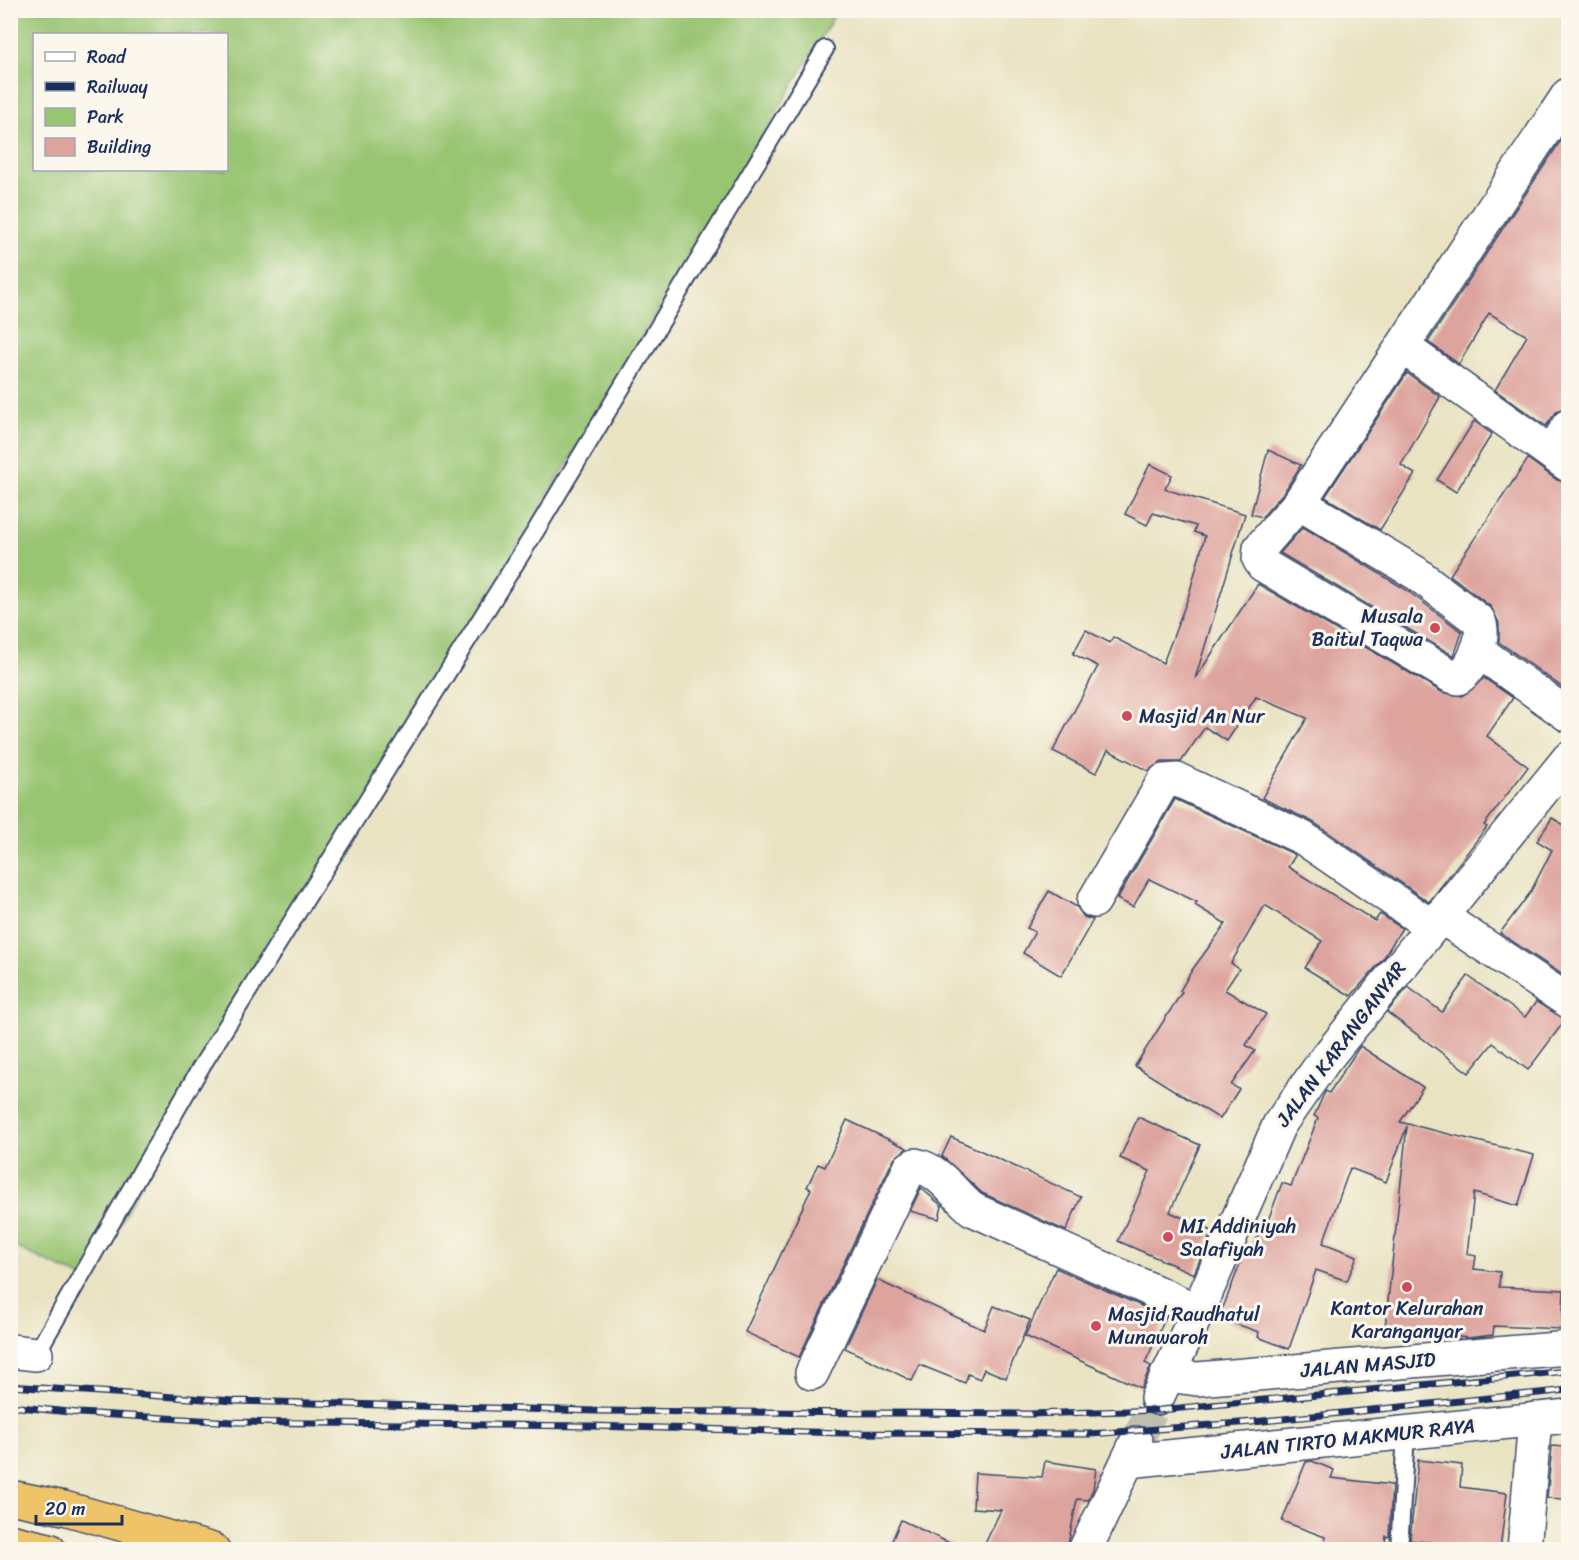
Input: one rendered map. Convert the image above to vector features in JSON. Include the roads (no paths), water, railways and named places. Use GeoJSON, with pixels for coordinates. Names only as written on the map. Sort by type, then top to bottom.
{"type":"FeatureCollection","features":[{"type":"Feature","properties":{"kind":"highway"},"geometry":{"type":"LineString","coordinates":[[10,1497],[64,1508],[213,1550]]}},
{"type":"Feature","properties":{"kind":"highway"},"geometry":{"type":"LineString","coordinates":[[10,1541],[49,1550]]}},
{"type":"Feature","properties":{"kind":"street"},"geometry":{"type":"LineString","coordinates":[[1299,503],[1416,573],[1479,621],[1483,629],[1477,650],[1463,674],[1458,678],[1451,676],[1263,565],[1258,559],[1260,548],[1299,503],[1569,95]]}},
{"type":"Feature","properties":{"kind":"street"},"geometry":{"type":"LineString","coordinates":[[1403,347],[1564,448]]}},
{"type":"Feature","properties":{"kind":"street"},"geometry":{"type":"LineString","coordinates":[[1477,650],[1569,715]]}},
{"type":"Feature","properties":{"kind":"street","name":"JALAN KARANGANYAR"},"geometry":{"type":"LineString","coordinates":[[1162,1386],[1198,1311],[1279,1125],[1324,1060],[1436,921],[1566,768]]}},
{"type":"Feature","properties":{"kind":"street"},"geometry":{"type":"LineString","coordinates":[[1094,901],[1164,781],[1178,780],[1303,838],[1569,1001]]}},
{"type":"Feature","properties":{"kind":"street"},"geometry":{"type":"LineString","coordinates":[[812,1373],[910,1168],[915,1165],[939,1175],[955,1196],[972,1209],[1198,1311]]}},
{"type":"Feature","properties":{"kind":"street","name":"JALAN MASJID"},"geometry":{"type":"LineString","coordinates":[[1162,1386],[1197,1379],[1569,1348]]}},
{"type":"Feature","properties":{"kind":"street","name":"JALAN TIRTO MAKMUR RAYA"},"geometry":{"type":"LineString","coordinates":[[1085,1550],[1132,1452],[1406,1433],[1569,1416]]}},
{"type":"Feature","properties":{"kind":"street"},"geometry":{"type":"LineString","coordinates":[[1524,1550],[1535,1419]]}},
{"type":"Feature","properties":{"kind":"lane"},"geometry":{"type":"LineString","coordinates":[[23,1352],[535,532],[825,49]]}},
{"type":"Feature","properties":{"kind":"lane"},"geometry":{"type":"LineString","coordinates":[[1399,1550],[1406,1433]]}},
{"type":"Feature","properties":{"kind":"tunnel"},"geometry":{"type":"LineString","coordinates":[[1137,1442],[1157,1398]]}},
{"type":"Feature","properties":{"kind":"railway"},"geometry":{"type":"LineString","coordinates":[[10,1386],[234,1401],[596,1411],[1029,1414],[1160,1410],[1568,1371]]}},
{"type":"Feature","properties":{"kind":"railway"},"geometry":{"type":"LineString","coordinates":[[10,1406],[79,1413],[234,1422],[591,1426],[844,1433],[1090,1434],[1253,1422],[1568,1390]]}},
{"type":"Feature","properties":{"kind":"place","name":"Musala Baitul Taqwa"},"geometry":{"type":"Point","coordinates":[1435,628]}},
{"type":"Feature","properties":{"kind":"place","name":"Masjid An Nur"},"geometry":{"type":"Point","coordinates":[1127,716]}},
{"type":"Feature","properties":{"kind":"place","name":"MI Addiniyah Salafiyah"},"geometry":{"type":"Point","coordinates":[1168,1237]}},
{"type":"Feature","properties":{"kind":"place","name":"Kantor Kelurahan Karanganyar"},"geometry":{"type":"Point","coordinates":[1407,1287]}},
{"type":"Feature","properties":{"kind":"place","name":"Masjid Raudhatul Munawaroh"},"geometry":{"type":"Point","coordinates":[1096,1326]}}]}
